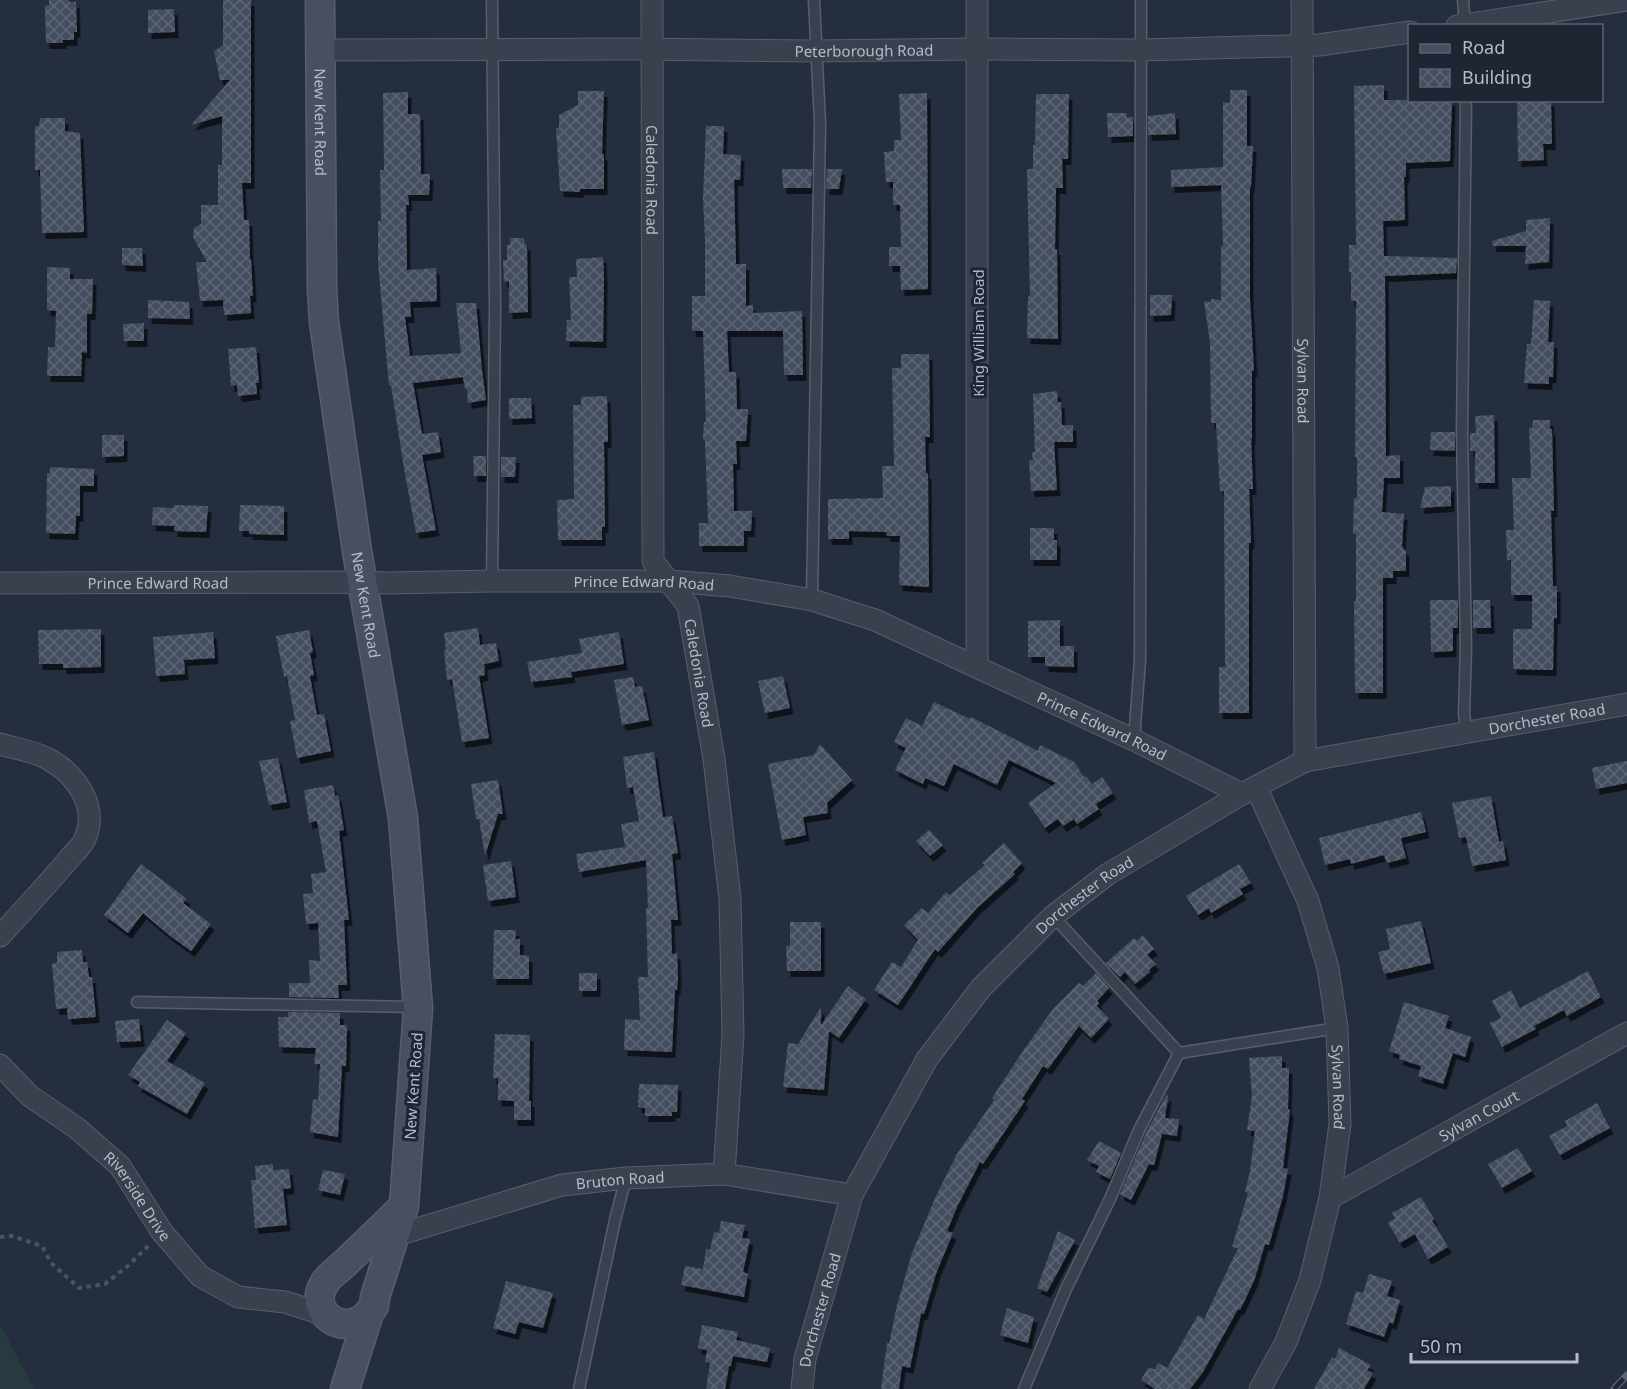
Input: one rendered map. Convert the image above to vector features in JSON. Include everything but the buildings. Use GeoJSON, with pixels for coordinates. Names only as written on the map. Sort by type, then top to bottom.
{"type":"FeatureCollection","features":[{"type":"Feature","properties":{"kind":"street","name":"New Kent Road"},"geometry":{"type":"LineString","coordinates":[[320,0],[324,322],[363,582],[403,818],[418,1008],[404,1206],[345,1389]]}},
{"type":"Feature","properties":{"kind":"street","name":"Caledonia Road"},"geometry":{"type":"LineString","coordinates":[[652,0],[653,561],[688,606],[714,759],[730,899],[734,1035],[724,1174]]}},
{"type":"Feature","properties":{"kind":"street","name":"King William Road"},"geometry":{"type":"LineString","coordinates":[[977,0],[977,666]]}},
{"type":"Feature","properties":{"kind":"street","name":"Sylvan Road"},"geometry":{"type":"LineString","coordinates":[[1302,0],[1305,761]]}},
{"type":"Feature","properties":{"kind":"street"},"geometry":{"type":"LineString","coordinates":[[1469,24],[1627,0]]}},
{"type":"Feature","properties":{"kind":"street","name":"Peterborough Road"},"geometry":{"type":"LineString","coordinates":[[320,50],[1142,50],[1319,45],[1408,32]]}},
{"type":"Feature","properties":{"kind":"street","name":"Prince Edward Road"},"geometry":{"type":"LineString","coordinates":[[0,583],[669,581],[730,586],[812,600],[875,620],[1134,740],[1249,790]]}},
{"type":"Feature","properties":{"kind":"street","name":"Dorchester Road"},"geometry":{"type":"LineString","coordinates":[[802,1389],[805,1359],[852,1195],[927,1059],[981,988],[1053,916],[1108,874],[1249,790],[1305,761],[1627,704]]}},
{"type":"Feature","properties":{"kind":"street"},"geometry":{"type":"LineString","coordinates":[[0,744],[48,758],[67,773],[81,787],[87,801],[89,820],[85,840],[0,936]]}},
{"type":"Feature","properties":{"kind":"street","name":"Sylvan Road"},"geometry":{"type":"LineString","coordinates":[[1249,790],[1308,901],[1328,968],[1337,1028],[1340,1124],[1330,1198],[1310,1280],[1286,1342],[1260,1389]]}},
{"type":"Feature","properties":{"kind":"street","name":"Sylvan Court"},"geometry":{"type":"LineString","coordinates":[[1330,1198],[1627,1033]]}},
{"type":"Feature","properties":{"kind":"street","name":"Riverside Drive"},"geometry":{"type":"LineString","coordinates":[[0,1065],[30,1096],[78,1129],[120,1166],[162,1232],[200,1276],[238,1297],[285,1302],[334,1321]]}},
{"type":"Feature","properties":{"kind":"street","name":"Bruton Road"},"geometry":{"type":"LineString","coordinates":[[394,1236],[562,1185],[626,1178],[724,1174],[852,1195]]}},
{"type":"Feature","properties":{"kind":"street"},"geometry":{"type":"LineString","coordinates":[[332,1275],[404,1206]]}},
{"type":"Feature","properties":{"kind":"street"},"geometry":{"type":"LineString","coordinates":[[285,1302],[332,1275],[344,1270],[354,1271],[369,1281],[373,1288],[372,1305],[363,1320],[355,1324],[346,1325],[334,1321]]}},
{"type":"Feature","properties":{"kind":"street","name":"New Kent Road"},"geometry":{"type":"LineString","coordinates":[[332,1275],[323,1286],[320,1294],[321,1304],[324,1312],[334,1321],[345,1389]]}},
{"type":"Feature","properties":{"kind":"lane"},"geometry":{"type":"LineString","coordinates":[[492,0],[495,309],[492,581]]}},
{"type":"Feature","properties":{"kind":"lane"},"geometry":{"type":"LineString","coordinates":[[812,600],[820,123],[814,0]]}},
{"type":"Feature","properties":{"kind":"lane"},"geometry":{"type":"LineString","coordinates":[[1134,740],[1140,660],[1142,0]]}},
{"type":"Feature","properties":{"kind":"lane"},"geometry":{"type":"LineString","coordinates":[[1462,24],[1464,0]]}},
{"type":"Feature","properties":{"kind":"lane"},"geometry":{"type":"LineString","coordinates":[[1466,102],[1462,432],[1466,648],[1464,714],[1467,732]]}},
{"type":"Feature","properties":{"kind":"lane"},"geometry":{"type":"LineString","coordinates":[[1053,916],[1179,1053]]}},
{"type":"Feature","properties":{"kind":"lane"},"geometry":{"type":"LineString","coordinates":[[137,1002],[418,1008]]}},
{"type":"Feature","properties":{"kind":"lane"},"geometry":{"type":"LineString","coordinates":[[1179,1053],[1337,1028]]}},
{"type":"Feature","properties":{"kind":"lane"},"geometry":{"type":"LineString","coordinates":[[1024,1389],[1066,1289],[1110,1198],[1139,1130],[1179,1053]]}},
{"type":"Feature","properties":{"kind":"lane"},"geometry":{"type":"LineString","coordinates":[[579,1389],[626,1178]]}},
{"type":"Feature","properties":{"kind":"path"},"geometry":{"type":"LineString","coordinates":[[0,1237],[12,1236],[42,1246],[51,1263],[79,1288],[105,1284],[129,1266],[162,1232]]}},
{"type":"Feature","properties":{"kind":"green space"},"geometry":{"type":"Polygon","coordinates":[[[0,1324],[34,1389],[0,1389],[0,1324]]]}},
{"type":"Feature","properties":{"kind":"railway"},"geometry":{"type":"LineString","coordinates":[[1614,1389],[1627,1375]]}}]}
